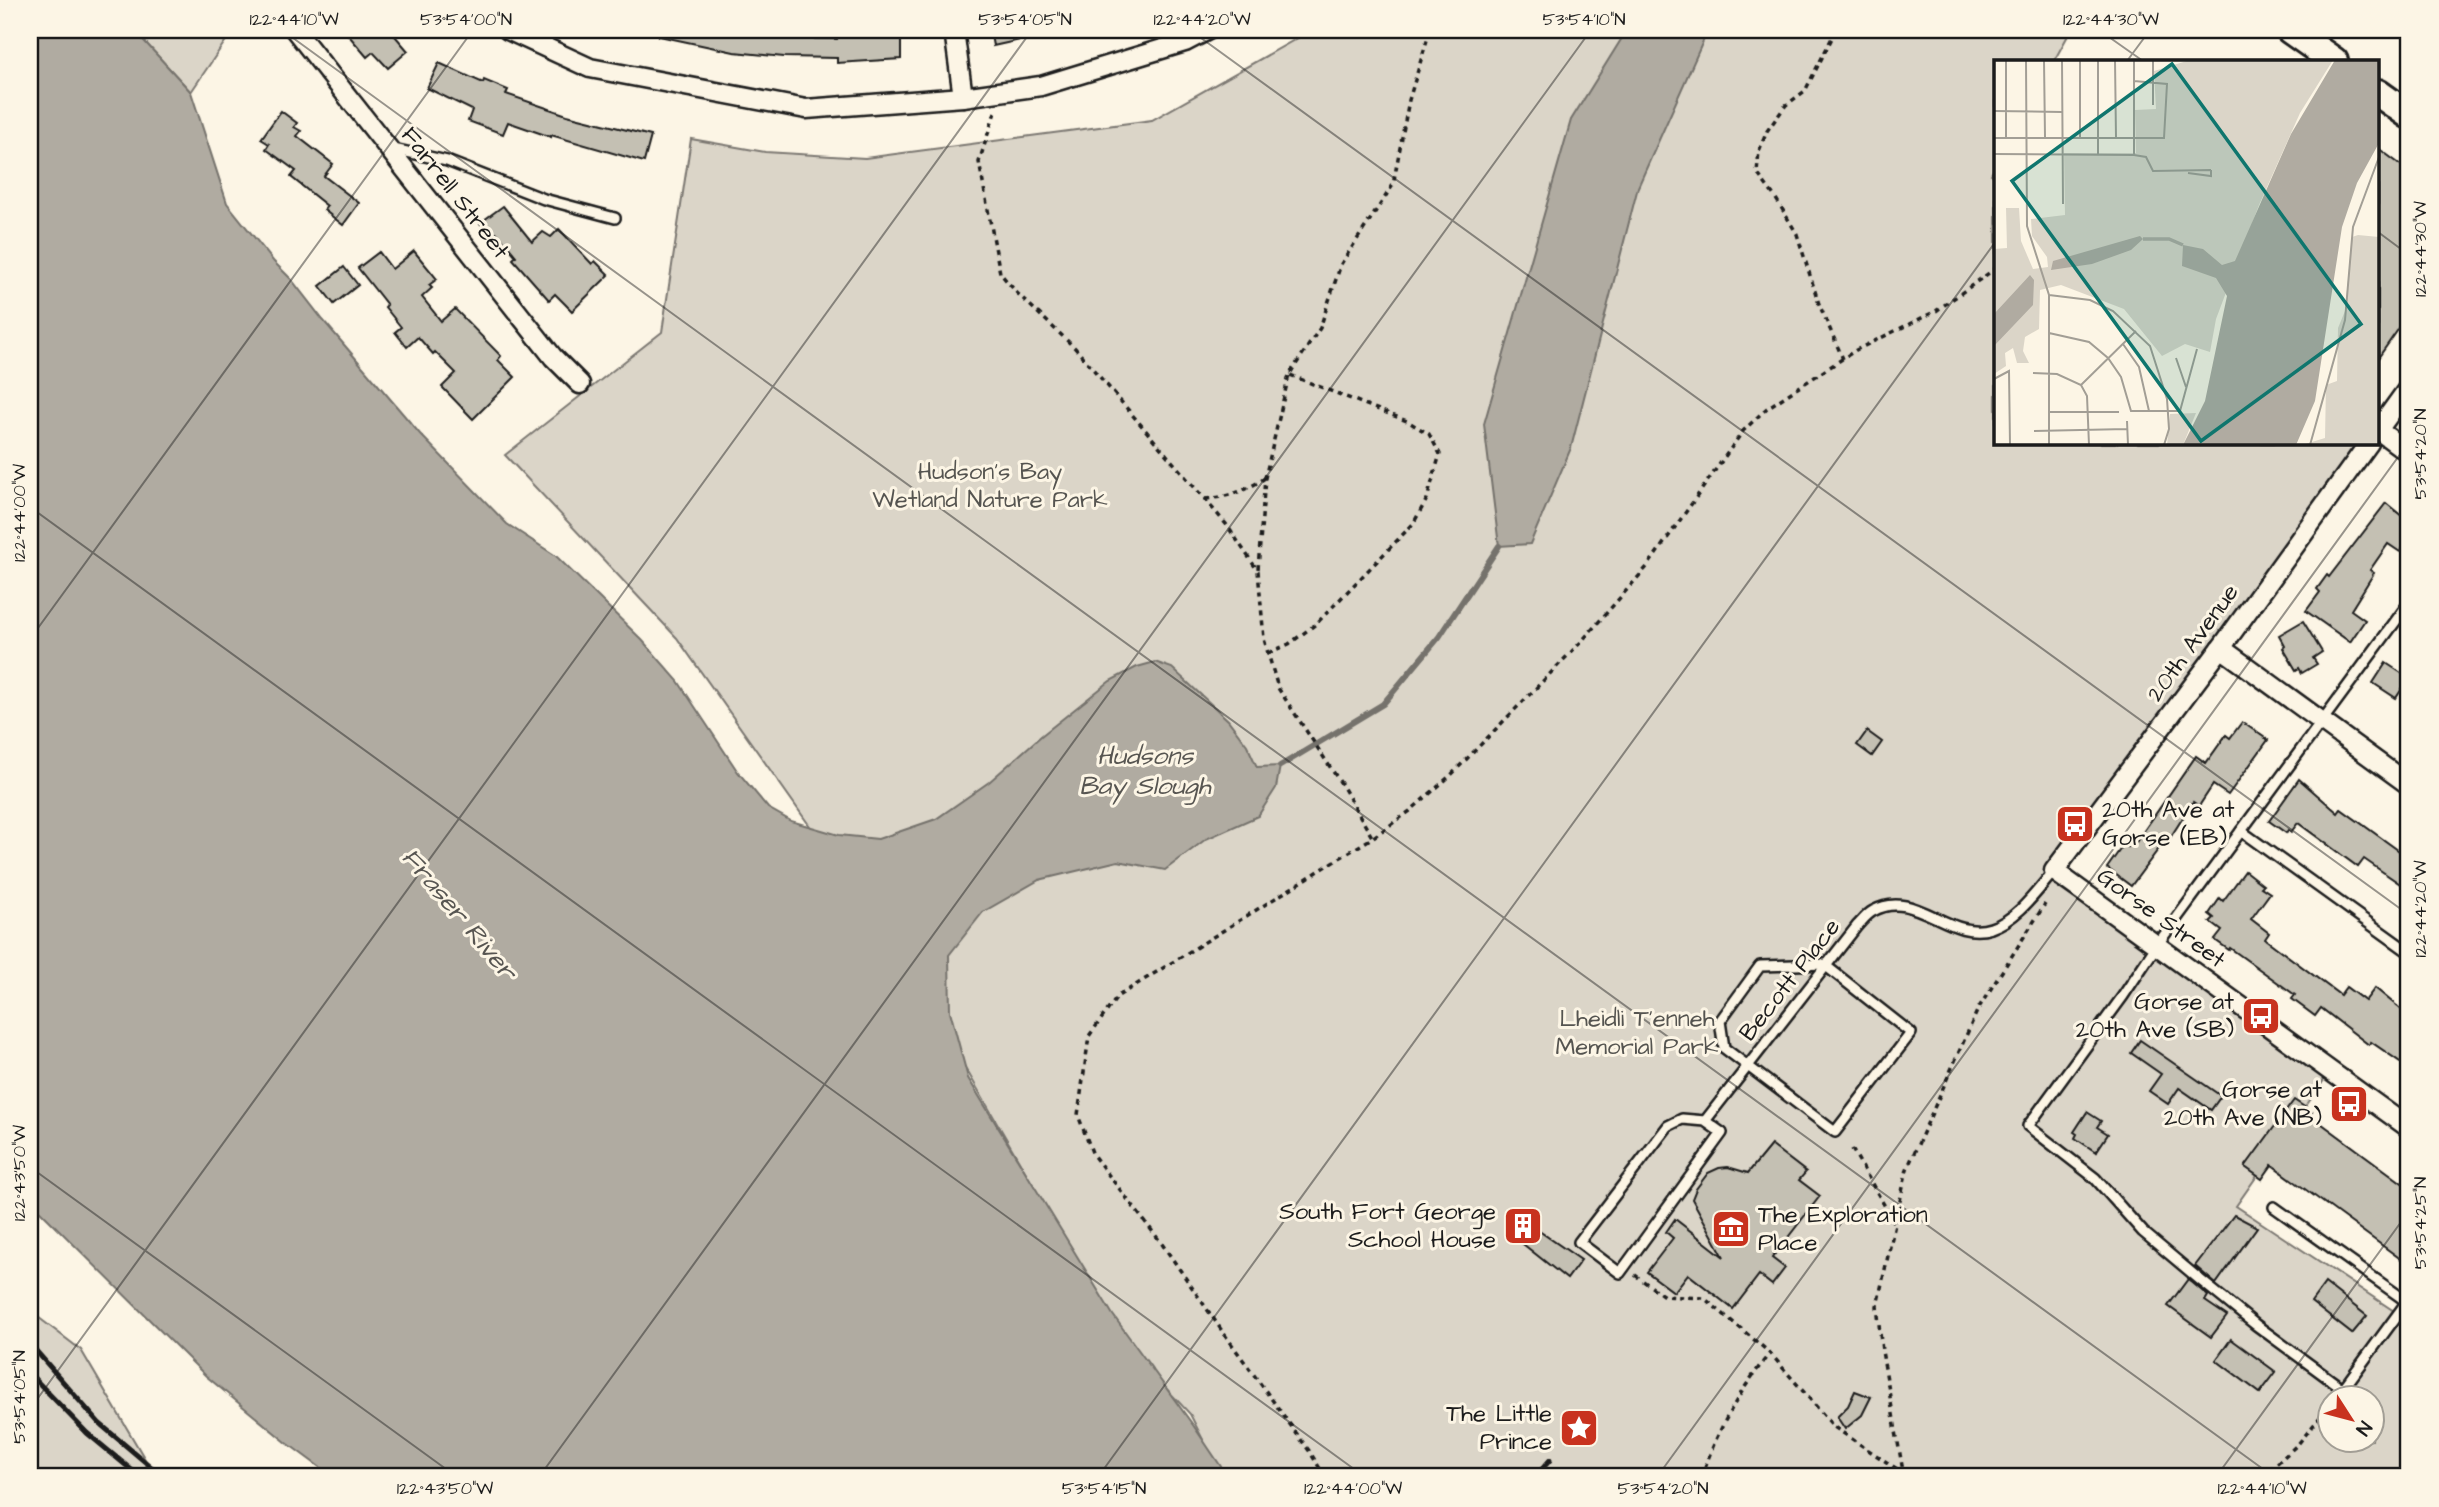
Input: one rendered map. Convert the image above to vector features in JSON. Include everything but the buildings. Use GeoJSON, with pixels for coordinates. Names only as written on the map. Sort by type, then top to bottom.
{"type":"FeatureCollection","features":[{"type":"Feature","properties":{"kind":"main road"},"geometry":{"type":"LineString","coordinates":[[2290,30],[2333,60]]}},
{"type":"Feature","properties":{"kind":"main road"},"geometry":{"type":"LineString","coordinates":[[2380,94],[2409,115]]}},
{"type":"Feature","properties":{"kind":"street","name":"Farrell Street"},"geometry":{"type":"LineString","coordinates":[[295,30],[553,356],[580,384]]}},
{"type":"Feature","properties":{"kind":"street"},"geometry":{"type":"LineString","coordinates":[[508,30],[590,68],[806,110],[963,97],[1041,86],[1185,42],[1208,30]]}},
{"type":"Feature","properties":{"kind":"street"},"geometry":{"type":"LineString","coordinates":[[954,30],[963,97]]}},
{"type":"Feature","properties":{"kind":"street"},"geometry":{"type":"LineString","coordinates":[[2380,427],[2409,387]]}},
{"type":"Feature","properties":{"kind":"street"},"geometry":{"type":"LineString","coordinates":[[2380,431],[2409,453]]}},
{"type":"Feature","properties":{"kind":"street","name":"20th Avenue"},"geometry":{"type":"LineString","coordinates":[[2054,871],[2221,648],[2368,444]]}},
{"type":"Feature","properties":{"kind":"street"},"geometry":{"type":"LineString","coordinates":[[2221,648],[2409,785]]}},
{"type":"Feature","properties":{"kind":"street","name":"Gorse Street"},"geometry":{"type":"LineString","coordinates":[[2054,871],[2409,1128]]}},
{"type":"Feature","properties":{"kind":"lane"},"geometry":{"type":"LineString","coordinates":[[388,147],[447,161],[544,199],[615,218]]}},
{"type":"Feature","properties":{"kind":"lane"},"geometry":{"type":"LineString","coordinates":[[2274,1207],[2409,1301],[2343,1389],[2199,1279],[2143,1231],[2095,1178],[2028,1126],[2241,831],[2405,616],[2409,603]]}},
{"type":"Feature","properties":{"kind":"lane"},"geometry":{"type":"LineString","coordinates":[[2241,831],[2409,952]]}},
{"type":"Feature","properties":{"kind":"lane","name":"Becott Place"},"geometry":{"type":"LineString","coordinates":[[1705,1121],[1857,926],[1872,911],[1905,905],[1969,930],[1989,929],[2006,921],[2024,906],[2054,871]]}},
{"type":"Feature","properties":{"kind":"lane"},"geometry":{"type":"LineString","coordinates":[[1827,965],[1911,1033],[1835,1132],[1724,1048],[1720,1021],[1760,966],[1827,965]]}},
{"type":"Feature","properties":{"kind":"lane"},"geometry":{"type":"LineString","coordinates":[[1682,1119],[1705,1121],[1722,1133],[1620,1273],[1579,1242],[1668,1126],[1682,1119]]}},
{"type":"Feature","properties":{"kind":"path"},"geometry":{"type":"LineString","coordinates":[[1373,838],[1342,785],[1278,688],[1264,639],[1258,571],[1265,478],[1289,375],[1320,328],[1341,264],[1393,185],[1409,100],[1430,30]]}},
{"type":"Feature","properties":{"kind":"path"},"geometry":{"type":"LineString","coordinates":[[1836,30],[1805,91],[1786,105],[1766,131],[1759,151],[1757,173],[1797,234],[1819,303],[1843,359]]}},
{"type":"Feature","properties":{"kind":"path"},"geometry":{"type":"LineString","coordinates":[[995,93],[997,108],[979,162],[1000,273],[1017,293],[1075,348],[1226,524],[1258,571]]}},
{"type":"Feature","properties":{"kind":"path"},"geometry":{"type":"LineString","coordinates":[[1325,1477],[1160,1241],[1093,1155],[1078,1115],[1089,1036],[1118,996],[1373,838],[1410,811],[1451,775],[1617,603],[1647,567],[1743,431],[1767,408],[1843,359],[1936,311],[1994,269]]}},
{"type":"Feature","properties":{"kind":"path"},"geometry":{"type":"LineString","coordinates":[[1268,653],[1289,644],[1316,624],[1413,524],[1427,499],[1440,454],[1429,434],[1407,421],[1289,375]]}},
{"type":"Feature","properties":{"kind":"path"},"geometry":{"type":"LineString","coordinates":[[1204,499],[1226,497],[1246,491],[1265,478]]}},
{"type":"Feature","properties":{"kind":"path"},"geometry":{"type":"LineString","coordinates":[[1905,1475],[1881,1351],[1877,1306],[1907,1169],[1978,1009],[2044,909],[2054,871]]}},
{"type":"Feature","properties":{"kind":"path"},"geometry":{"type":"LineString","coordinates":[[1852,1149],[1895,1224]]}},
{"type":"Feature","properties":{"kind":"path"},"geometry":{"type":"LineString","coordinates":[[1635,1275],[1664,1296],[1704,1298],[1770,1353],[1834,1427],[1905,1475]]}},
{"type":"Feature","properties":{"kind":"path"},"geometry":{"type":"LineString","coordinates":[[1702,1477],[1710,1450],[1746,1383],[1770,1353]]}},
{"type":"Feature","properties":{"kind":"path"},"geometry":{"type":"LineString","coordinates":[[2262,1477],[2298,1444],[2316,1422]]}},
{"type":"Feature","properties":{"kind":"green space"},"geometry":{"type":"Polygon","coordinates":[[[134,30],[233,30],[191,92],[134,30]]]}},
{"type":"Feature","properties":{"kind":"green space","name":"Lheidli T'enneh Memorial Park"},"geometry":{"type":"Polygon","coordinates":[[[1312,30],[2071,30],[2055,60],[1994,60],[1994,169],[1991,174],[1994,176],[1994,444],[2374,444],[2056,886],[2329,1073],[2236,1206],[2409,1321],[2409,1477],[1222,1477],[1190,1414],[1125,1344],[896,948],[677,638],[505,455],[662,332],[691,139],[765,152],[865,158],[1152,120],[1312,30]]]}},
{"type":"Feature","properties":{"kind":"green space"},"geometry":{"type":"Polygon","coordinates":[[[30,1311],[81,1350],[149,1466],[162,1477],[30,1477],[30,1311]]]}},
{"type":"Feature","properties":{"kind":"water","name":"Fraser River"},"geometry":{"type":"Polygon","coordinates":[[[30,30],[134,30],[191,92],[227,203],[274,262],[420,434],[507,524],[556,556],[642,640],[678,681],[738,772],[768,808],[791,821],[839,835],[878,839],[936,819],[989,782],[1110,681],[1137,667],[1155,662],[1172,668],[1228,720],[1247,745],[1257,767],[1280,766],[1276,788],[1258,816],[1206,839],[1165,870],[1118,861],[1039,880],[983,912],[949,955],[950,1011],[968,1078],[1113,1315],[1228,1477],[333,1477],[206,1376],[30,1201],[30,30]]]}},
{"type":"Feature","properties":{"kind":"water"},"geometry":{"type":"Polygon","coordinates":[[[1627,30],[1708,30],[1638,187],[1571,448],[1530,544],[1499,546],[1484,424],[1571,120],[1627,30]]]}},
{"type":"Feature","properties":{"kind":"waterway","name":"Hudsons Bay Slough"},"geometry":{"type":"LineString","coordinates":[[1280,766],[1383,704],[1439,637],[1499,546]]}},
{"type":"Feature","properties":{"kind":"railway"},"geometry":{"type":"LineString","coordinates":[[30,1344],[99,1423],[163,1477]]}},
{"type":"Feature","properties":{"kind":"railway"},"geometry":{"type":"LineString","coordinates":[[30,1374],[87,1433],[140,1477]]}},
{"type":"Feature","properties":{"kind":"railway"},"geometry":{"type":"LineString","coordinates":[[1535,1477],[1550,1460]]}},
{"type":"Feature","properties":{"kind":"place","name":"20th Ave at Gorse (EB)"},"geometry":{"type":"Point","coordinates":[2075,824]}},
{"type":"Feature","properties":{"kind":"place","name":"Gorse at 20th Ave (SB)"},"geometry":{"type":"Point","coordinates":[2261,1016]}},
{"type":"Feature","properties":{"kind":"place","name":"Gorse at 20th Ave (NB)"},"geometry":{"type":"Point","coordinates":[2349,1104]}},
{"type":"Feature","properties":{"kind":"place","name":"South Fort George School House"},"geometry":{"type":"Point","coordinates":[1523,1226]}},
{"type":"Feature","properties":{"kind":"place","name":"The Exploration Place"},"geometry":{"type":"Point","coordinates":[1731,1229]}},
{"type":"Feature","properties":{"kind":"place","name":"The Little Prince"},"geometry":{"type":"Point","coordinates":[1579,1428]}},
{"type":"Feature","properties":{"kind":"park label","name":"Hudson's Bay Wetland Nature Park"},"geometry":{"type":"Point","coordinates":[990,486]}}]}
